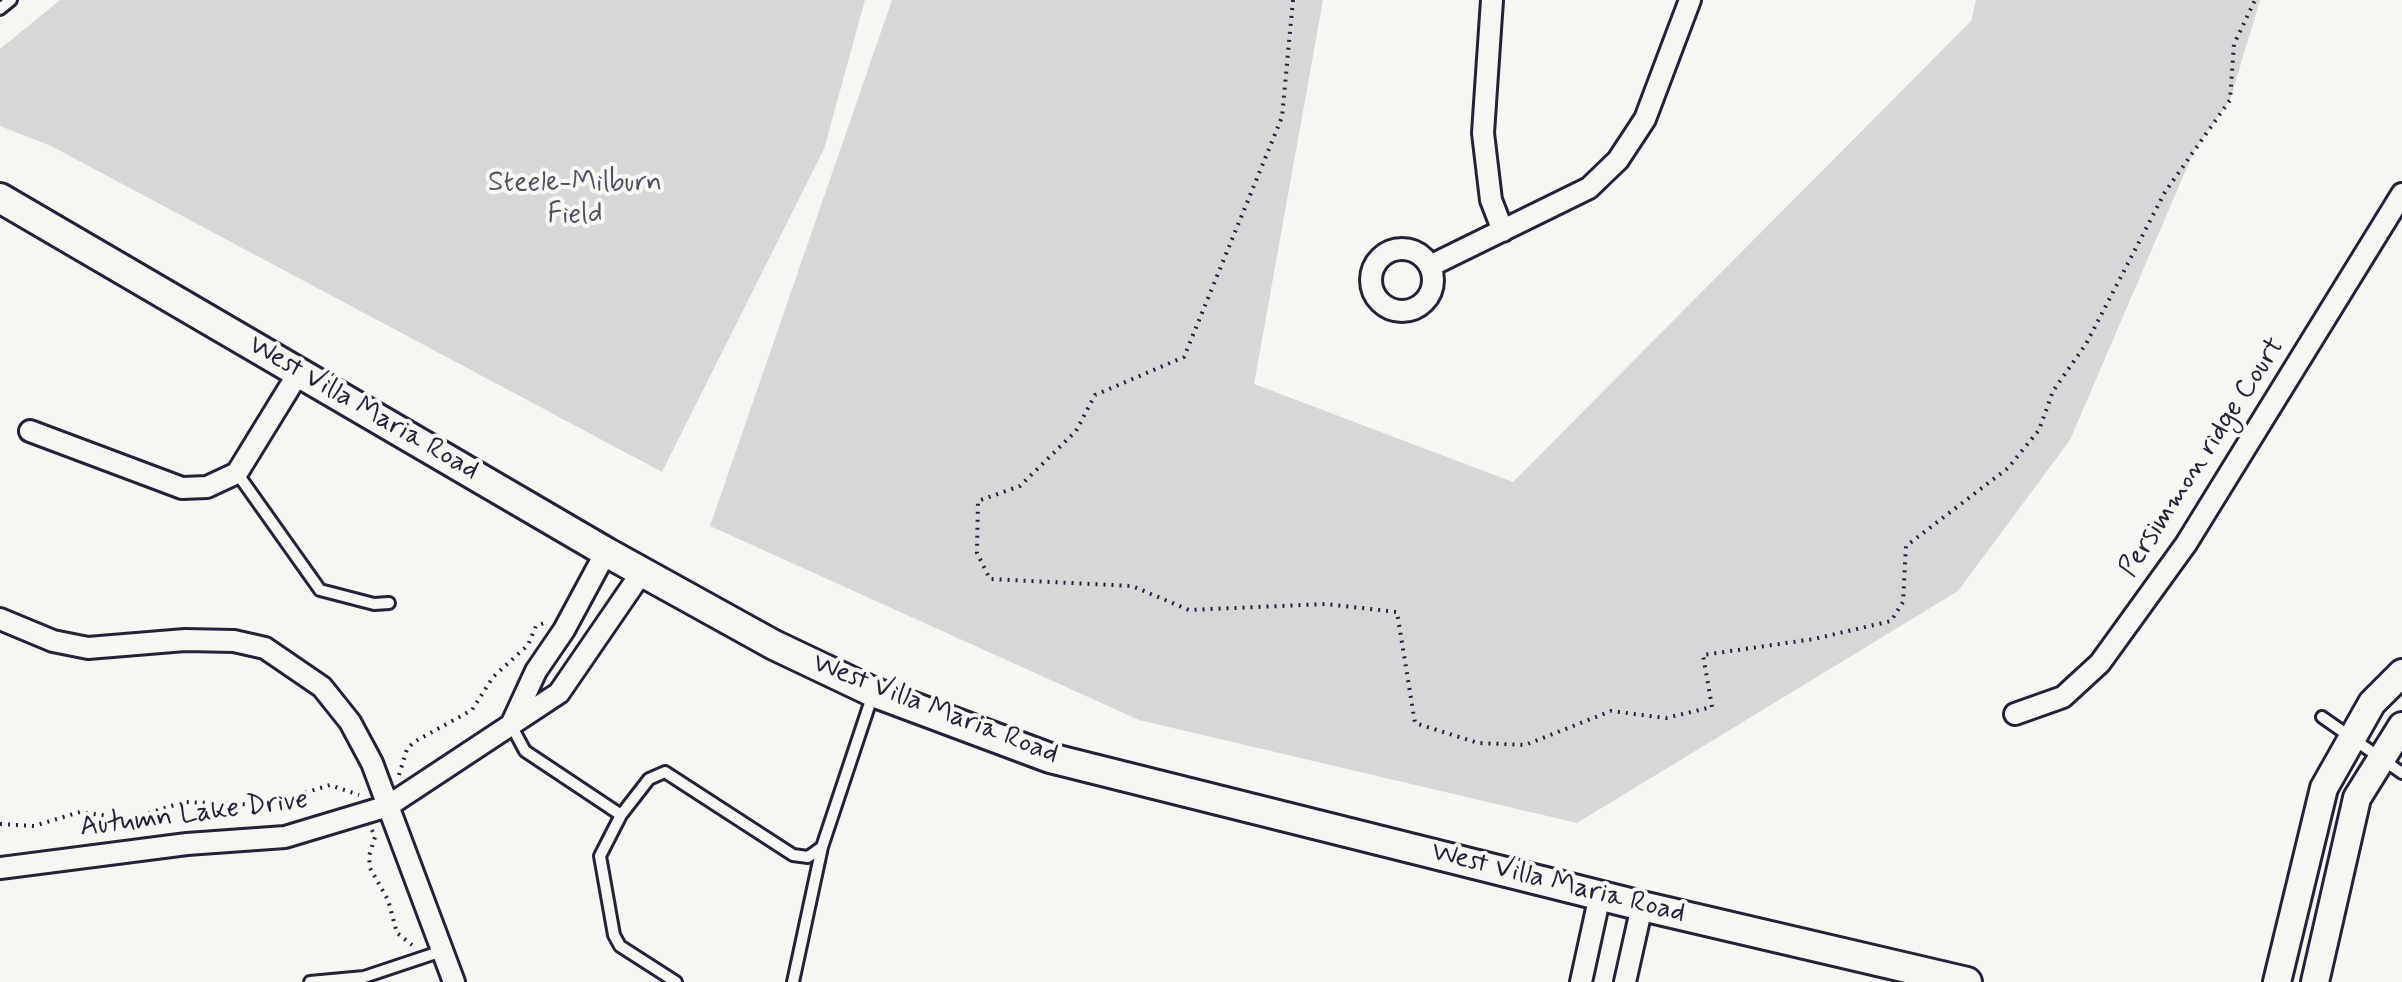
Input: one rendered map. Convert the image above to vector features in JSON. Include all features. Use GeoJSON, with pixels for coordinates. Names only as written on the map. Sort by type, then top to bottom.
{"type":"FeatureCollection","features":[{"type":"Feature","properties":{"kind":"main road","name":"West Villa Maria Road"},"geometry":{"type":"LineString","coordinates":[[0,198],[606,552],[774,645],[873,692],[1050,758],[1642,906],[1967,982]]}},
{"type":"Feature","properties":{"kind":"street"},"geometry":{"type":"LineString","coordinates":[[1492,0],[1483,133],[1491,200],[1503,231]]}},
{"type":"Feature","properties":{"kind":"street"},"geometry":{"type":"LineString","coordinates":[[1430,266],[1589,188],[1618,160],[1645,119],[1690,0]]}},
{"type":"Feature","properties":{"kind":"street","name":"Persimmon ridge Court"},"geometry":{"type":"LineString","coordinates":[[2015,714],[2063,697],[2100,663],[2186,544],[2402,194]]}},
{"type":"Feature","properties":{"kind":"street"},"geometry":{"type":"LineString","coordinates":[[30,431],[182,488],[207,487],[237,473],[299,372]]}},
{"type":"Feature","properties":{"kind":"street"},"geometry":{"type":"LineString","coordinates":[[511,725],[536,671],[564,630],[606,552]]}},
{"type":"Feature","properties":{"kind":"street","name":"Autumn Lake Drive"},"geometry":{"type":"LineString","coordinates":[[0,868],[187,844],[285,837],[362,804],[388,806],[559,693],[642,572]]}},
{"type":"Feature","properties":{"kind":"street"},"geometry":{"type":"LineString","coordinates":[[0,619],[53,641],[88,648],[185,640],[234,641],[265,648],[322,687],[350,722],[380,785],[454,982]]}},
{"type":"Feature","properties":{"kind":"street"},"geometry":{"type":"LineString","coordinates":[[2277,982],[2324,788],[2372,703],[2402,673]]}},
{"type":"Feature","properties":{"kind":"street"},"geometry":{"type":"LineString","coordinates":[[2315,982],[2357,798],[2379,757],[2402,726]]}},
{"type":"Feature","properties":{"kind":"street"},"geometry":{"type":"LineString","coordinates":[[1581,982],[1600,895]]}},
{"type":"Feature","properties":{"kind":"street"},"geometry":{"type":"LineString","coordinates":[[1625,982],[1642,906]]}},
{"type":"Feature","properties":{"kind":"lane"},"geometry":{"type":"LineString","coordinates":[[0,9],[11,0]]}},
{"type":"Feature","properties":{"kind":"lane"},"geometry":{"type":"LineString","coordinates":[[237,473],[320,590],[374,604],[389,603]]}},
{"type":"Feature","properties":{"kind":"lane"},"geometry":{"type":"LineString","coordinates":[[793,982],[822,847],[873,692]]}},
{"type":"Feature","properties":{"kind":"lane"},"geometry":{"type":"LineString","coordinates":[[2322,717],[2402,773]]}},
{"type":"Feature","properties":{"kind":"lane"},"geometry":{"type":"LineString","coordinates":[[511,725],[525,751],[621,815]]}},
{"type":"Feature","properties":{"kind":"lane"},"geometry":{"type":"LineString","coordinates":[[676,982],[620,946],[614,935],[600,856],[621,815],[649,779],[665,772],[793,855],[808,857],[822,847]]}},
{"type":"Feature","properties":{"kind":"lane"},"geometry":{"type":"LineString","coordinates":[[310,982],[364,977],[442,951]]}},
{"type":"Feature","properties":{"kind":"path"},"geometry":{"type":"LineString","coordinates":[[1293,0],[1282,117],[1184,357],[1095,395],[1076,431],[1020,486],[978,501],[977,553],[990,579],[1132,586],[1189,610],[1326,604],[1397,612],[1415,723],[1478,743],[1525,745],[1611,711],[1666,718],[1712,707],[1703,655],[1814,639],[1891,621],[1903,602],[1906,546],[2008,468],[2039,430],[2053,391],[2086,344],[2165,192],[2230,100],[2234,44],[2255,0]]}},
{"type":"Feature","properties":{"kind":"path"},"geometry":{"type":"LineString","coordinates":[[362,804],[380,785],[399,776],[407,749],[414,742],[472,710],[493,677],[528,645],[536,626],[546,622],[564,630]]}},
{"type":"Feature","properties":{"kind":"path"},"geometry":{"type":"LineString","coordinates":[[0,824],[34,826],[80,812],[130,819],[184,802],[265,805],[330,785],[362,804],[375,837],[369,856],[374,878],[388,900],[397,933],[417,948],[422,959]]}},
{"type":"Feature","properties":{"kind":"green space","name":"Steele-Milburn Field"},"geometry":{"type":"Polygon","coordinates":[[[60,0],[865,0],[824,149],[662,472],[51,146],[0,126],[0,49],[60,0]]]}},
{"type":"Feature","properties":{"kind":"green space"},"geometry":{"type":"Polygon","coordinates":[[[892,0],[1323,0],[1254,384],[1513,482],[1971,21],[1976,0],[2260,0],[2230,100],[2195,149],[2070,440],[1958,591],[1577,823],[1139,720],[710,526],[892,0]]]}}]}
